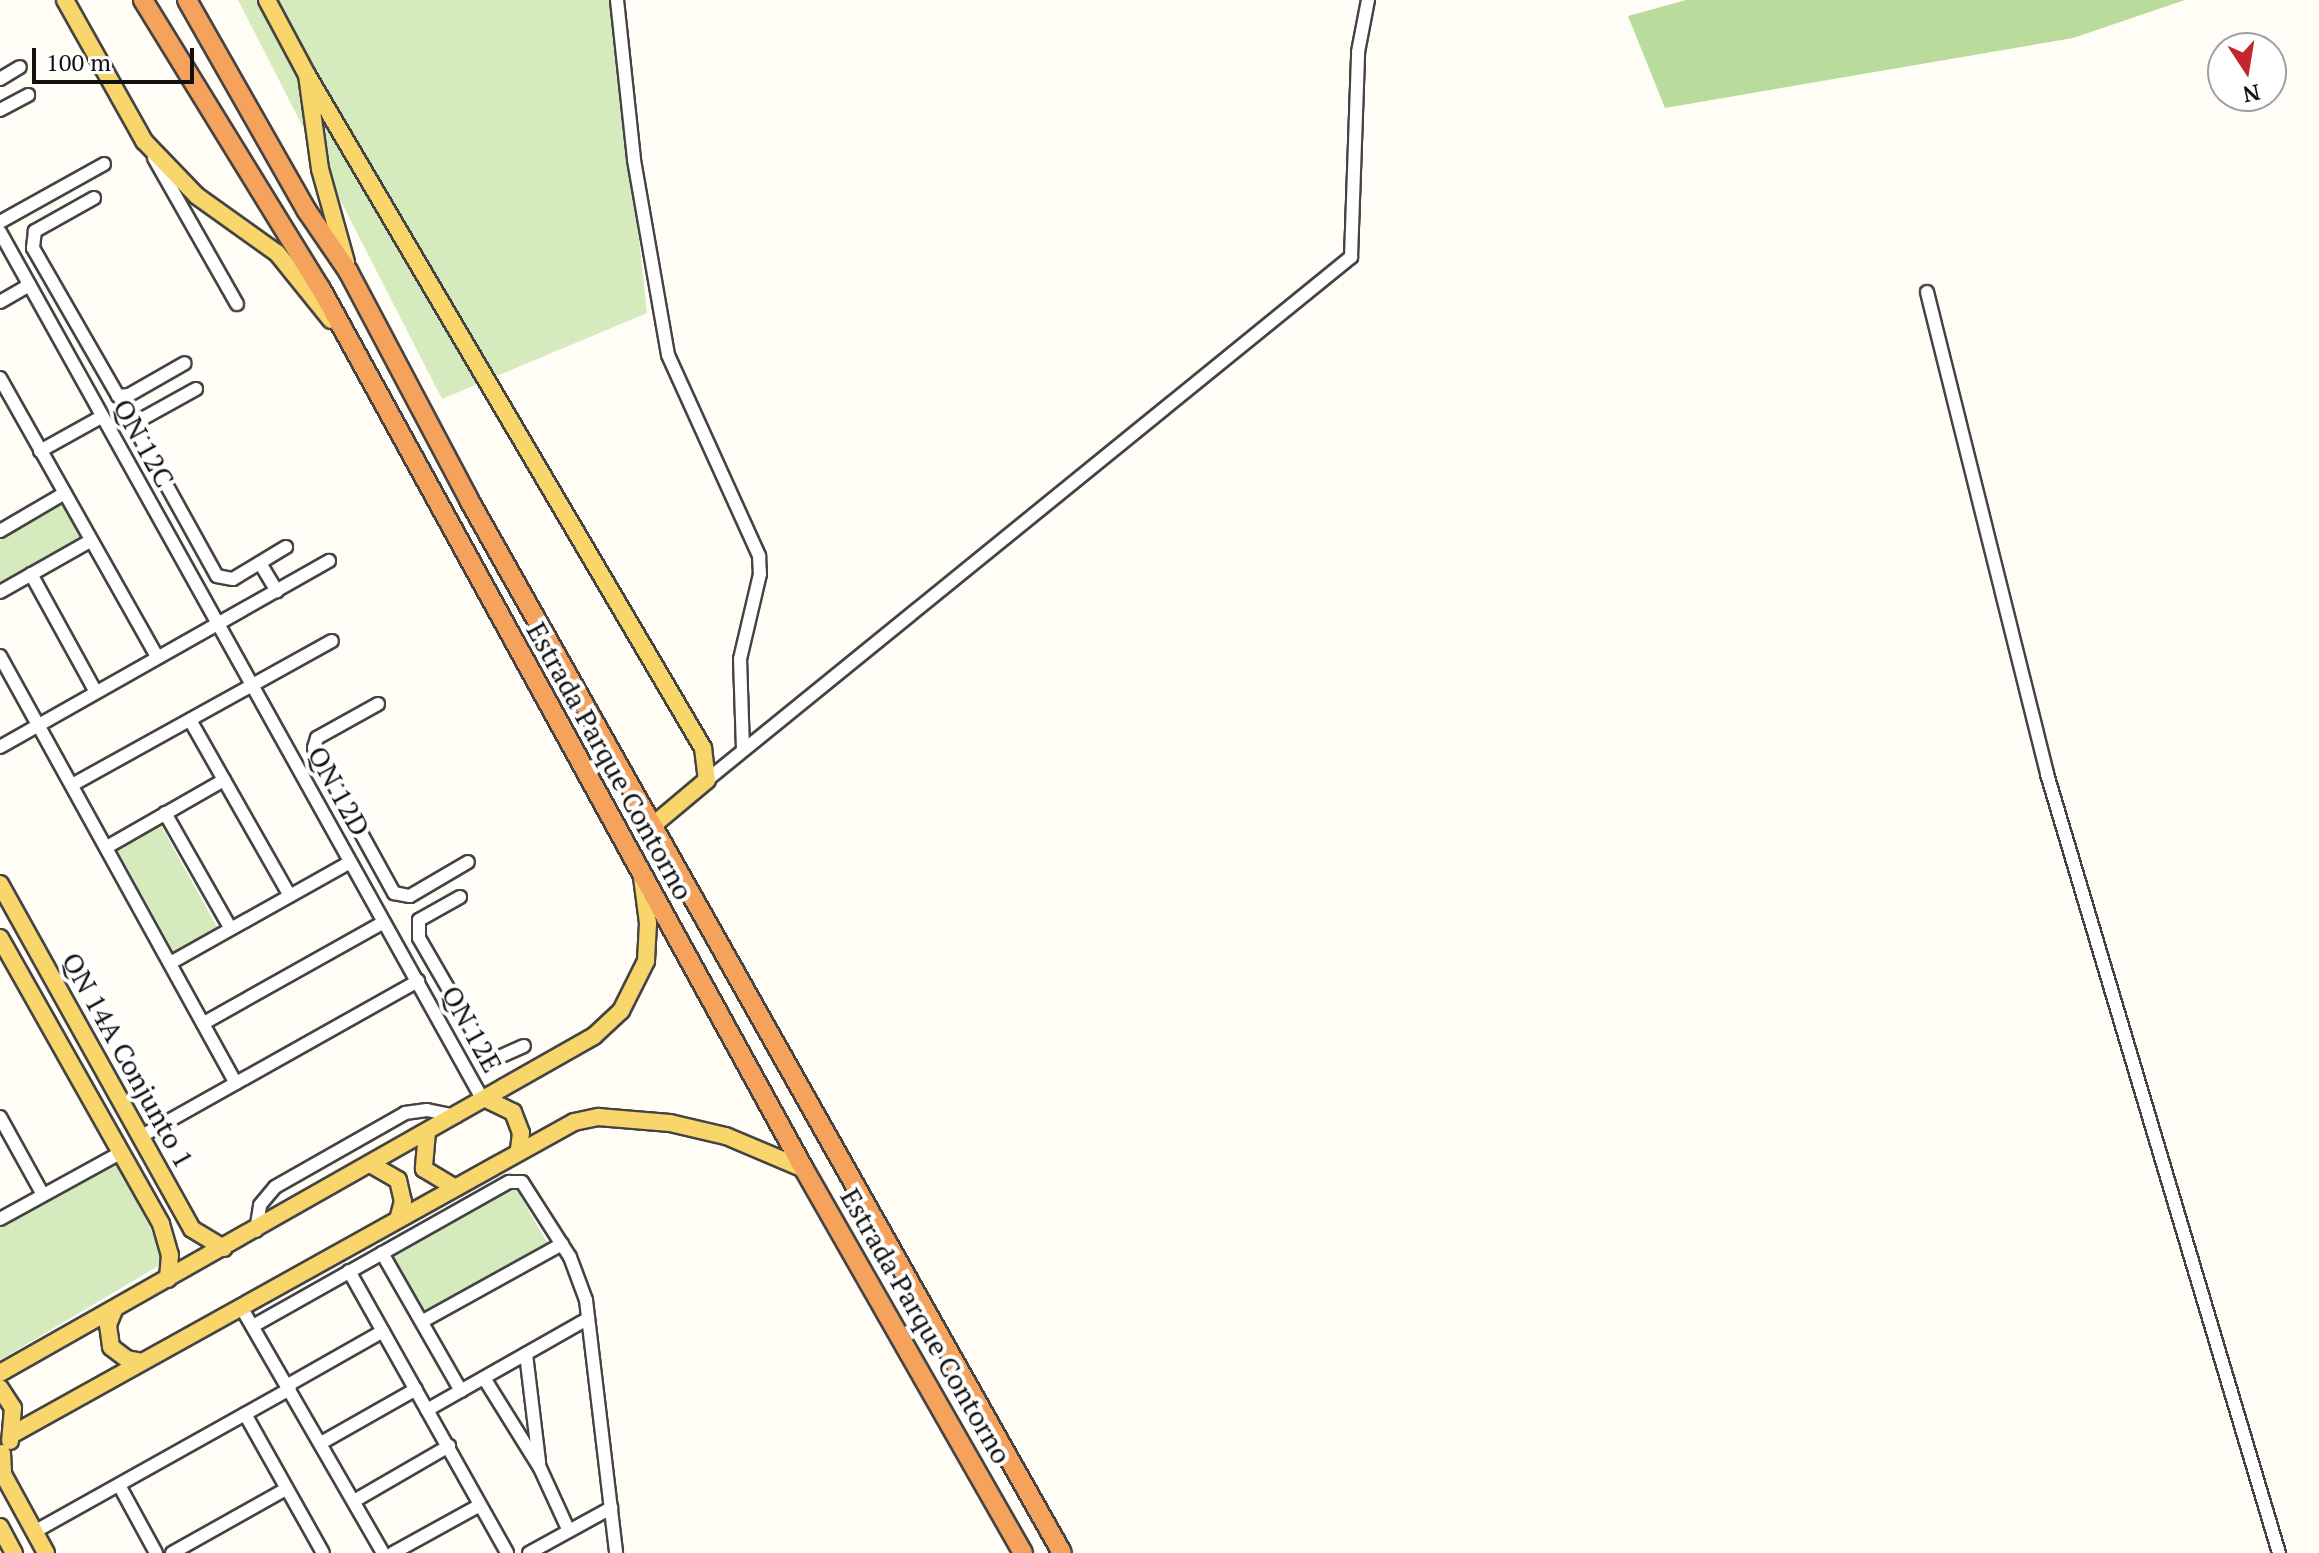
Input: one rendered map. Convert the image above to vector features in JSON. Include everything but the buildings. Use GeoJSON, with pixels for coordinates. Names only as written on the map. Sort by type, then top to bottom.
{"type":"FeatureCollection","features":[{"type":"Feature","properties":{"kind":"highway","name":"Estrada Parque Contorno"},"geometry":{"type":"LineString","coordinates":[[143,0],[352,346],[441,514],[804,1169],[1023,1553]]}},
{"type":"Feature","properties":{"kind":"highway","name":"Estrada Parque Contorno"},"geometry":{"type":"LineString","coordinates":[[187,0],[307,211],[348,271],[469,500],[651,827],[1062,1553]]}},
{"type":"Feature","properties":{"kind":"highway"},"geometry":{"type":"LineString","coordinates":[[441,514],[438,501],[443,488],[456,490],[469,500]]}},
{"type":"Feature","properties":{"kind":"highway"},"geometry":{"type":"LineString","coordinates":[[831,1213],[847,1209],[859,1197]]}},
{"type":"Feature","properties":{"kind":"main road"},"geometry":{"type":"LineString","coordinates":[[65,0],[144,141],[197,196],[277,253],[352,346]]}},
{"type":"Feature","properties":{"kind":"main road"},"geometry":{"type":"LineString","coordinates":[[267,0],[307,75],[703,748],[707,780],[651,827]]}},
{"type":"Feature","properties":{"kind":"main road"},"geometry":{"type":"LineString","coordinates":[[307,75],[320,169],[348,271]]}},
{"type":"Feature","properties":{"kind":"main road"},"geometry":{"type":"LineString","coordinates":[[0,1373],[256,1231],[594,1036],[621,1011],[646,961],[648,923],[642,875]]}},
{"type":"Feature","properties":{"kind":"main road","name":"QN 14A Conjunto 1"},"geometry":{"type":"LineString","coordinates":[[0,884],[192,1229],[224,1248]]}},
{"type":"Feature","properties":{"kind":"main road","name":"QN 14A Conjunto 1"},"geometry":{"type":"LineString","coordinates":[[0,938],[168,1241],[168,1279]]}},
{"type":"Feature","properties":{"kind":"main road"},"geometry":{"type":"LineString","coordinates":[[11,957],[28,961],[34,945]]}},
{"type":"Feature","properties":{"kind":"main road"},"geometry":{"type":"LineString","coordinates":[[29,989],[34,979],[51,977]]}},
{"type":"Feature","properties":{"kind":"main road"},"geometry":{"type":"LineString","coordinates":[[485,1099],[513,1112],[521,1133],[519,1150]]}},
{"type":"Feature","properties":{"kind":"main road"},"geometry":{"type":"LineString","coordinates":[[46,1553],[3,1474],[1,1454],[13,1434],[452,1186],[574,1122],[629,1118],[726,1136],[804,1169]]}},
{"type":"Feature","properties":{"kind":"main road"},"geometry":{"type":"LineString","coordinates":[[427,1132],[424,1169],[452,1186]]}},
{"type":"Feature","properties":{"kind":"main road"},"geometry":{"type":"LineString","coordinates":[[372,1165],[398,1180],[403,1201],[399,1216]]}},
{"type":"Feature","properties":{"kind":"main road"},"geometry":{"type":"LineString","coordinates":[[114,1310],[108,1325],[111,1347],[127,1359],[142,1362]]}},
{"type":"Feature","properties":{"kind":"main road"},"geometry":{"type":"LineString","coordinates":[[0,1388],[13,1408],[13,1434]]}},
{"type":"Feature","properties":{"kind":"main road"},"geometry":{"type":"LineString","coordinates":[[0,1527],[14,1553]]}},
{"type":"Feature","properties":{"kind":"street"},"geometry":{"type":"LineString","coordinates":[[617,0],[634,160],[668,355],[759,556],[760,574],[740,659],[743,749]]}},
{"type":"Feature","properties":{"kind":"street"},"geometry":{"type":"LineString","coordinates":[[707,780],[1351,257],[1358,52],[1368,0]]}},
{"type":"Feature","properties":{"kind":"street"},"geometry":{"type":"LineString","coordinates":[[0,79],[20,67]]}},
{"type":"Feature","properties":{"kind":"street"},"geometry":{"type":"LineString","coordinates":[[0,110],[28,95]]}},
{"type":"Feature","properties":{"kind":"street"},"geometry":{"type":"LineString","coordinates":[[144,141],[237,304]]}},
{"type":"Feature","properties":{"kind":"street"},"geometry":{"type":"LineString","coordinates":[[0,222],[104,164]]}},
{"type":"Feature","properties":{"kind":"street"},"geometry":{"type":"LineString","coordinates":[[52,192],[65,214]]}},
{"type":"Feature","properties":{"kind":"street"},"geometry":{"type":"LineString","coordinates":[[94,198],[35,231],[31,242],[114,391],[129,395],[185,363]]}},
{"type":"Feature","properties":{"kind":"street","name":"QN 12C"},"geometry":{"type":"LineString","coordinates":[[0,232],[218,624]]}},
{"type":"Feature","properties":{"kind":"street"},"geometry":{"type":"LineString","coordinates":[[0,302],[29,285]]}},
{"type":"Feature","properties":{"kind":"street"},"geometry":{"type":"LineString","coordinates":[[1927,292],[2047,774],[2279,1553]]}},
{"type":"Feature","properties":{"kind":"street"},"geometry":{"type":"LineString","coordinates":[[0,378],[157,657]]}},
{"type":"Feature","properties":{"kind":"street"},"geometry":{"type":"LineString","coordinates":[[196,389],[140,420],[136,430],[220,579],[233,579],[286,547]]}},
{"type":"Feature","properties":{"kind":"street"},"geometry":{"type":"LineString","coordinates":[[40,451],[101,417]]}},
{"type":"Feature","properties":{"kind":"street"},"geometry":{"type":"LineString","coordinates":[[2,525],[63,494]]}},
{"type":"Feature","properties":{"kind":"street"},"geometry":{"type":"LineString","coordinates":[[0,592],[90,541]]}},
{"type":"Feature","properties":{"kind":"street"},"geometry":{"type":"LineString","coordinates":[[0,747],[329,561]]}},
{"type":"Feature","properties":{"kind":"street"},"geometry":{"type":"LineString","coordinates":[[260,563],[277,591]]}},
{"type":"Feature","properties":{"kind":"street"},"geometry":{"type":"LineString","coordinates":[[31,574],[96,692]]}},
{"type":"Feature","properties":{"kind":"street","name":"QN 12D"},"geometry":{"type":"LineString","coordinates":[[218,624],[418,981]]}},
{"type":"Feature","properties":{"kind":"street"},"geometry":{"type":"LineString","coordinates":[[72,785],[332,641]]}},
{"type":"Feature","properties":{"kind":"street"},"geometry":{"type":"LineString","coordinates":[[0,656],[172,962],[236,1083]]}},
{"type":"Feature","properties":{"kind":"street"},"geometry":{"type":"LineString","coordinates":[[378,704],[314,744],[356,821],[401,898],[468,862]]}},
{"type":"Feature","properties":{"kind":"street"},"geometry":{"type":"LineString","coordinates":[[190,720],[290,896]]}},
{"type":"Feature","properties":{"kind":"street"},"geometry":{"type":"LineString","coordinates":[[107,847],[224,780]]}},
{"type":"Feature","properties":{"kind":"street"},"geometry":{"type":"LineString","coordinates":[[165,813],[231,929]]}},
{"type":"Feature","properties":{"kind":"street"},"geometry":{"type":"LineString","coordinates":[[335,833],[356,821]]}},
{"type":"Feature","properties":{"kind":"street"},"geometry":{"type":"LineString","coordinates":[[172,962],[350,862]]}},
{"type":"Feature","properties":{"kind":"street"},"geometry":{"type":"LineString","coordinates":[[460,897],[416,924],[450,992],[490,1061],[503,1060],[524,1046]]}},
{"type":"Feature","properties":{"kind":"street"},"geometry":{"type":"LineString","coordinates":[[204,1023],[384,922]]}},
{"type":"Feature","properties":{"kind":"street"},"geometry":{"type":"LineString","coordinates":[[140,1137],[418,981]]}},
{"type":"Feature","properties":{"kind":"street","name":"QN 12E"},"geometry":{"type":"LineString","coordinates":[[418,981],[485,1099]]}},
{"type":"Feature","properties":{"kind":"street"},"geometry":{"type":"LineString","coordinates":[[431,1003],[450,992]]}},
{"type":"Feature","properties":{"kind":"street"},"geometry":{"type":"LineString","coordinates":[[256,1231],[260,1205],[275,1187],[405,1113],[427,1110],[456,1116]]}},
{"type":"Feature","properties":{"kind":"street"},"geometry":{"type":"LineString","coordinates":[[0,1117],[43,1195]]}},
{"type":"Feature","properties":{"kind":"street"},"geometry":{"type":"LineString","coordinates":[[0,1219],[120,1153]]}},
{"type":"Feature","properties":{"kind":"street"},"geometry":{"type":"LineString","coordinates":[[253,1326],[515,1180],[529,1188],[581,1280],[616,1553]]}},
{"type":"Feature","properties":{"kind":"street"},"geometry":{"type":"LineString","coordinates":[[418,1205],[431,1226]]}},
{"type":"Feature","properties":{"kind":"street"},"geometry":{"type":"LineString","coordinates":[[423,1321],[562,1244]]}},
{"type":"Feature","properties":{"kind":"street"},"geometry":{"type":"LineString","coordinates":[[382,1253],[461,1391]]}},
{"type":"Feature","properties":{"kind":"street"},"geometry":{"type":"LineString","coordinates":[[349,1271],[507,1553]]}},
{"type":"Feature","properties":{"kind":"street"},"geometry":{"type":"LineString","coordinates":[[241,1307],[383,1553]]}},
{"type":"Feature","properties":{"kind":"street"},"geometry":{"type":"LineString","coordinates":[[427,1410],[587,1319]]}},
{"type":"Feature","properties":{"kind":"street"},"geometry":{"type":"LineString","coordinates":[[34,1532],[245,1414],[383,1331]]}},
{"type":"Feature","properties":{"kind":"street"},"geometry":{"type":"LineString","coordinates":[[526,1354],[540,1468]]}},
{"type":"Feature","properties":{"kind":"street"},"geometry":{"type":"LineString","coordinates":[[484,1378],[540,1468],[569,1531]]}},
{"type":"Feature","properties":{"kind":"street"},"geometry":{"type":"LineString","coordinates":[[321,1443],[416,1389]]}},
{"type":"Feature","properties":{"kind":"street"},"geometry":{"type":"LineString","coordinates":[[245,1414],[321,1552]]}},
{"type":"Feature","properties":{"kind":"street"},"geometry":{"type":"LineString","coordinates":[[354,1501],[449,1446]]}},
{"type":"Feature","properties":{"kind":"street"},"geometry":{"type":"LineString","coordinates":[[119,1485],[156,1553]]}},
{"type":"Feature","properties":{"kind":"street"},"geometry":{"type":"LineString","coordinates":[[172,1553],[286,1489]]}},
{"type":"Feature","properties":{"kind":"street"},"geometry":{"type":"LineString","coordinates":[[393,1553],[480,1505]]}},
{"type":"Feature","properties":{"kind":"street"},"geometry":{"type":"LineString","coordinates":[[529,1553],[611,1508]]}},
{"type":"Feature","properties":{"kind":"green space"},"geometry":{"type":"Polygon","coordinates":[[[238,0],[613,0],[647,313],[442,399],[238,0]]]}},
{"type":"Feature","properties":{"kind":"green space"},"geometry":{"type":"Polygon","coordinates":[[[1686,0],[2185,0],[2073,38],[1665,108],[1628,16],[1686,0]]]}},
{"type":"Feature","properties":{"kind":"green space"},"geometry":{"type":"Polygon","coordinates":[[[59,500],[81,538],[0,584],[0,534],[59,500]]]}},
{"type":"Feature","properties":{"kind":"green space"},"geometry":{"type":"Polygon","coordinates":[[[160,824],[218,928],[174,952],[116,848],[160,824]]]}},
{"type":"Feature","properties":{"kind":"green space"},"geometry":{"type":"Polygon","coordinates":[[[116,1159],[162,1252],[163,1263],[0,1360],[0,1223],[116,1159]]]}},
{"type":"Feature","properties":{"kind":"green space"},"geometry":{"type":"Polygon","coordinates":[[[514,1185],[547,1242],[424,1313],[391,1256],[514,1185]]]}}]}
